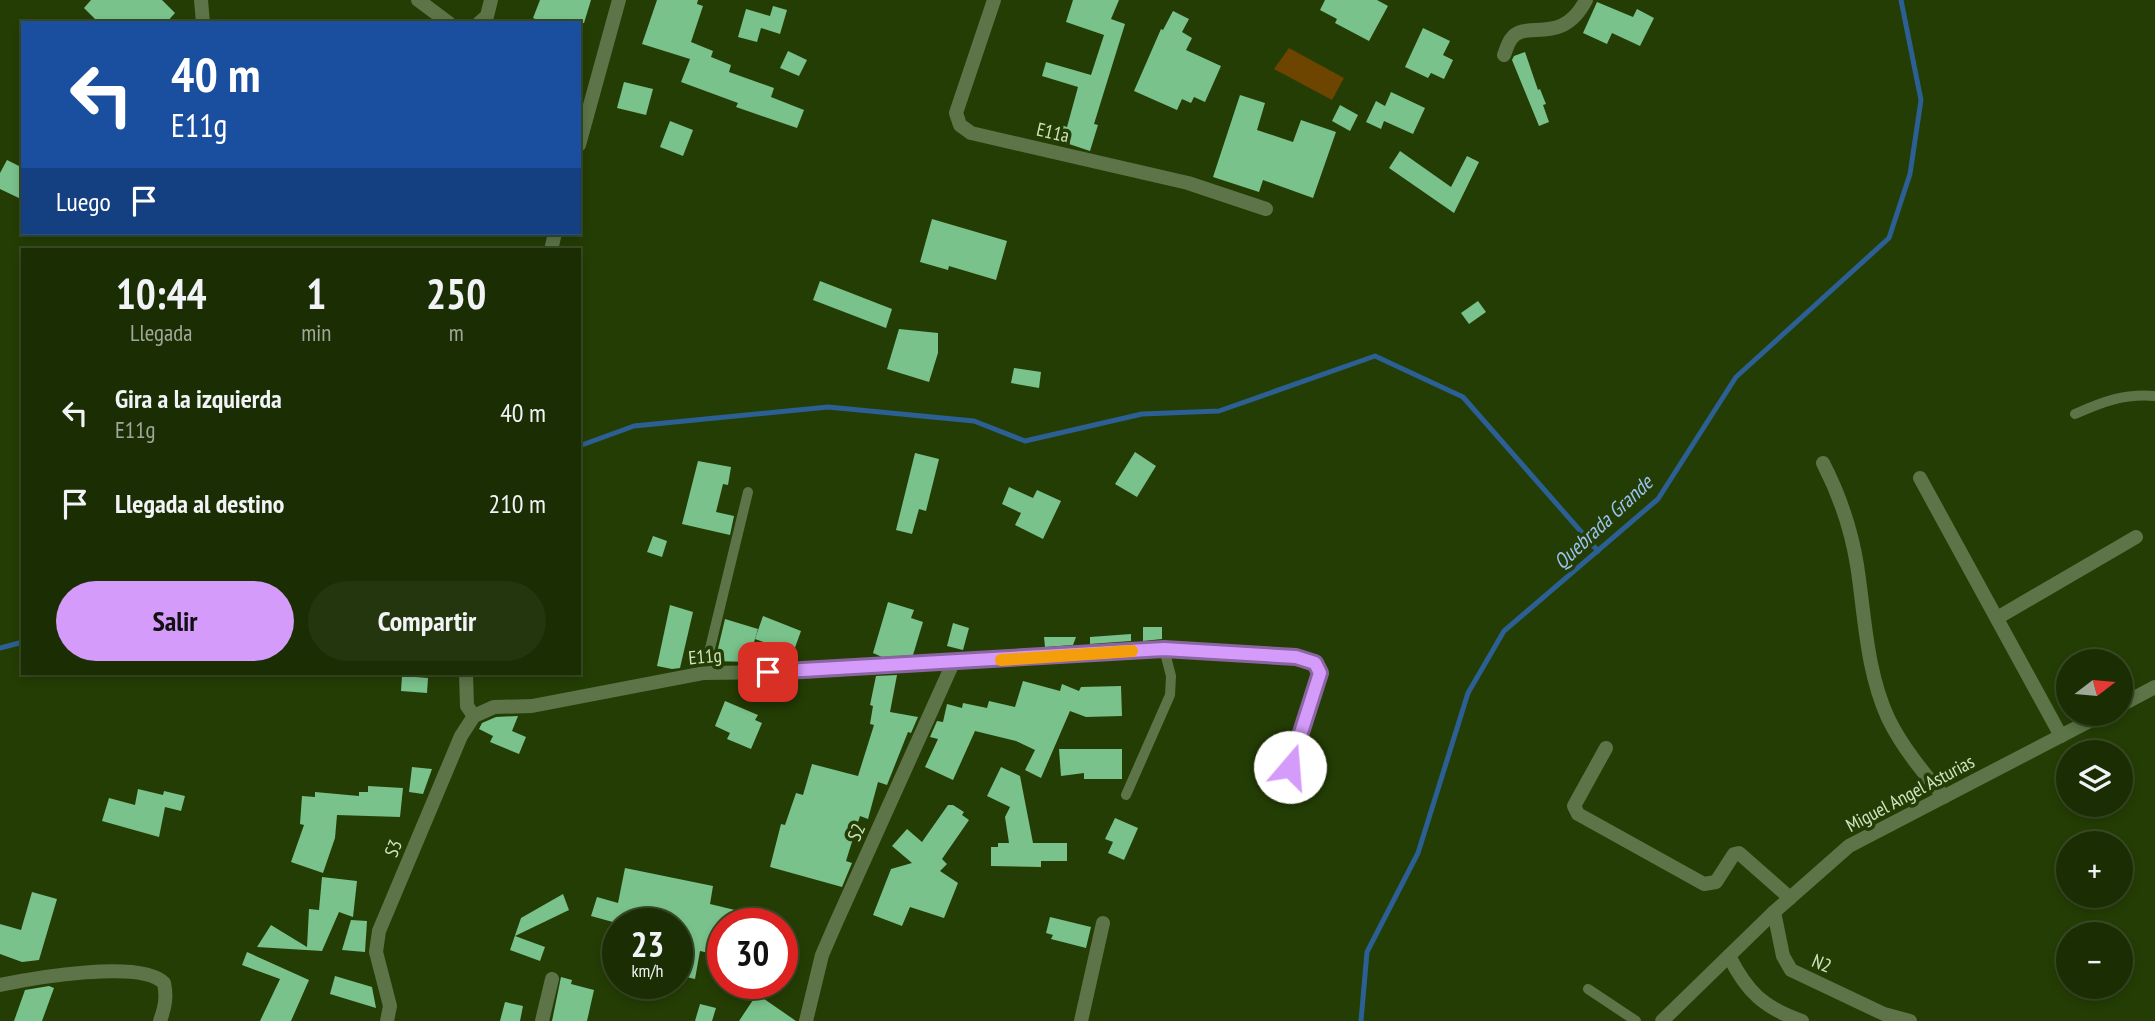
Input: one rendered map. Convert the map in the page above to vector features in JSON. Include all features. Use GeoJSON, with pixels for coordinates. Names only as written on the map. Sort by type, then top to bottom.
{"type":"FeatureCollection","features":[{"type":"Feature","properties":{"kind":"street"},"geometry":{"type":"LineString","coordinates":[[201,0],[203,21]]}},
{"type":"Feature","properties":{"kind":"street"},"geometry":{"type":"LineString","coordinates":[[418,0],[446,21]]}},
{"type":"Feature","properties":{"kind":"street"},"geometry":{"type":"LineString","coordinates":[[481,21],[487,16],[491,0]]}},
{"type":"Feature","properties":{"kind":"street"},"geometry":{"type":"LineString","coordinates":[[581,138],[619,0]]}},
{"type":"Feature","properties":{"kind":"street","name":"E11a"},"geometry":{"type":"LineString","coordinates":[[994,0],[956,113],[960,125],[971,132],[1188,183],[1266,209]]}},
{"type":"Feature","properties":{"kind":"street"},"geometry":{"type":"LineString","coordinates":[[1504,55],[1511,38],[1521,32],[1549,30],[1567,24],[1578,16],[1587,0]]}},
{"type":"Feature","properties":{"kind":"street"},"geometry":{"type":"LineString","coordinates":[[1823,463],[1842,500],[1857,564],[1867,642],[1887,716],[1907,751],[1944,797]]}},
{"type":"Feature","properties":{"kind":"street"},"geometry":{"type":"LineString","coordinates":[[1920,478],[2061,736]]}},
{"type":"Feature","properties":{"kind":"street"},"geometry":{"type":"LineString","coordinates":[[1997,618],[2136,537]]}},
{"type":"Feature","properties":{"kind":"street","name":"E11g"},"geometry":{"type":"LineString","coordinates":[[474,716],[494,707],[532,706],[704,673],[790,672],[1164,649],[1296,657],[1315,663],[1320,673],[1290,767]]}},
{"type":"Feature","properties":{"kind":"street","name":"S2"},"geometry":{"type":"LineString","coordinates":[[806,1021],[822,956],[953,663]]}},
{"type":"Feature","properties":{"kind":"street"},"geometry":{"type":"LineString","coordinates":[[466,675],[467,706],[474,716]]}},
{"type":"Feature","properties":{"kind":"street"},"geometry":{"type":"LineString","coordinates":[[2133,699],[2155,687]]}},
{"type":"Feature","properties":{"kind":"street","name":"S3"},"geometry":{"type":"LineString","coordinates":[[387,1021],[390,1006],[376,951],[379,930],[461,736],[474,716]]}},
{"type":"Feature","properties":{"kind":"street","name":"Miguel Angel Asturias"},"geometry":{"type":"LineString","coordinates":[[1662,1021],[1774,912],[1849,846],[2080,726]]}},
{"type":"Feature","properties":{"kind":"street"},"geometry":{"type":"LineString","coordinates":[[1606,748],[1574,806],[1578,814],[1704,884],[1716,882],[1734,854],[1739,852],[1790,898]]}},
{"type":"Feature","properties":{"kind":"street","name":"N2"},"geometry":{"type":"LineString","coordinates":[[1774,912],[1783,956],[1791,970],[1881,1018],[1910,1021]]}},
{"type":"Feature","properties":{"kind":"street"},"geometry":{"type":"LineString","coordinates":[[1081,1021],[1103,923]]}},
{"type":"Feature","properties":{"kind":"street"},"geometry":{"type":"LineString","coordinates":[[1729,956],[1739,977],[1759,1001],[1802,1021]]}},
{"type":"Feature","properties":{"kind":"street"},"geometry":{"type":"LineString","coordinates":[[0,985],[69,974],[150,973],[164,983],[166,992],[166,1003],[160,1021]]}},
{"type":"Feature","properties":{"kind":"street"},"geometry":{"type":"LineString","coordinates":[[542,1021],[552,979]]}},
{"type":"Feature","properties":{"kind":"lane"},"geometry":{"type":"LineString","coordinates":[[2074,414],[2110,399],[2134,394],[2155,396]]}},
{"type":"Feature","properties":{"kind":"lane"},"geometry":{"type":"LineString","coordinates":[[704,673],[748,492]]}},
{"type":"Feature","properties":{"kind":"lane"},"geometry":{"type":"LineString","coordinates":[[1126,795],[1170,695],[1171,676],[1164,649]]}},
{"type":"Feature","properties":{"kind":"lane"},"geometry":{"type":"LineString","coordinates":[[1588,989],[1636,1021]]}},
{"type":"Feature","properties":{"kind":"shaded area"},"geometry":{"type":"Polygon","coordinates":[[[1289,48],[1344,78],[1332,100],[1274,69],[1289,48]]]}},
{"type":"Feature","properties":{"kind":"building"},"geometry":{"type":"Polygon","coordinates":[[[91,0],[162,0],[175,13],[168,21],[97,21],[84,8],[91,0]]]}},
{"type":"Feature","properties":{"kind":"building"},"geometry":{"type":"Polygon","coordinates":[[[540,0],[591,0],[584,23],[540,21],[533,18],[540,0]]]}},
{"type":"Feature","properties":{"kind":"building"},"geometry":{"type":"Polygon","coordinates":[[[657,0],[698,0],[697,4],[703,6],[691,42],[713,51],[711,57],[731,65],[729,72],[774,88],[771,97],[804,110],[797,128],[736,107],[738,103],[681,82],[690,59],[642,44],[657,0]]]}},
{"type":"Feature","properties":{"kind":"building"},"geometry":{"type":"Polygon","coordinates":[[[1073,0],[1119,0],[1111,19],[1125,24],[1094,124],[1098,125],[1090,151],[1054,139],[1058,124],[1067,127],[1078,87],[1042,76],[1046,62],[1091,75],[1104,35],[1066,22],[1073,0]]]}},
{"type":"Feature","properties":{"kind":"building"},"geometry":{"type":"Polygon","coordinates":[[[1325,0],[1377,0],[1388,6],[1369,41],[1335,23],[1337,19],[1320,10],[1325,0]]]}},
{"type":"Feature","properties":{"kind":"building"},"geometry":{"type":"Polygon","coordinates":[[[1597,2],[1633,17],[1637,9],[1654,18],[1640,46],[1612,33],[1607,44],[1583,33],[1597,2]]]}},
{"type":"Feature","properties":{"kind":"building"},"geometry":{"type":"Polygon","coordinates":[[[773,6],[787,10],[780,34],[761,28],[757,42],[738,37],[746,9],[770,16],[773,6]]]}},
{"type":"Feature","properties":{"kind":"building"},"geometry":{"type":"Polygon","coordinates":[[[1173,11],[1189,19],[1182,32],[1192,38],[1186,50],[1221,66],[1205,102],[1194,97],[1191,103],[1182,99],[1177,110],[1134,91],[1161,29],[1163,30],[1173,11]]]}},
{"type":"Feature","properties":{"kind":"building"},"geometry":{"type":"Polygon","coordinates":[[[1423,28],[1450,41],[1443,55],[1453,60],[1444,79],[1431,73],[1428,78],[1405,67],[1423,28]]]}},
{"type":"Feature","properties":{"kind":"building"},"geometry":{"type":"Polygon","coordinates":[[[788,51],[807,60],[799,76],[780,68],[788,51]]]}},
{"type":"Feature","properties":{"kind":"building"},"geometry":{"type":"Polygon","coordinates":[[[1525,52],[1538,90],[1540,89],[1546,104],[1543,105],[1549,122],[1539,126],[1512,60],[1514,56],[1525,52]]]}},
{"type":"Feature","properties":{"kind":"building"},"geometry":{"type":"Polygon","coordinates":[[[624,82],[653,89],[646,115],[617,108],[624,82]]]}},
{"type":"Feature","properties":{"kind":"building"},"geometry":{"type":"Polygon","coordinates":[[[1391,92],[1425,108],[1413,134],[1384,121],[1381,129],[1366,122],[1376,101],[1385,106],[1391,92]]]}},
{"type":"Feature","properties":{"kind":"building"},"geometry":{"type":"Polygon","coordinates":[[[1240,95],[1265,103],[1257,130],[1293,142],[1301,120],[1336,132],[1313,198],[1263,180],[1259,192],[1213,177],[1240,95]]]}},
{"type":"Feature","properties":{"kind":"building"},"geometry":{"type":"Polygon","coordinates":[[[1340,105],[1358,115],[1350,131],[1332,121],[1340,105]]]}},
{"type":"Feature","properties":{"kind":"building"},"geometry":{"type":"Polygon","coordinates":[[[670,121],[693,130],[683,156],[660,147],[670,121]]]}},
{"type":"Feature","properties":{"kind":"building"},"geometry":{"type":"Polygon","coordinates":[[[1400,151],[1451,187],[1467,156],[1479,162],[1454,213],[1389,168],[1400,151]]]}},
{"type":"Feature","properties":{"kind":"building"},"geometry":{"type":"Polygon","coordinates":[[[7,160],[21,167],[21,199],[0,189],[0,173],[7,160]]]}},
{"type":"Feature","properties":{"kind":"building"},"geometry":{"type":"Polygon","coordinates":[[[932,219],[1007,241],[996,280],[949,266],[948,270],[920,262],[932,219]]]}},
{"type":"Feature","properties":{"kind":"building"},"geometry":{"type":"Polygon","coordinates":[[[820,281],[892,309],[886,328],[813,300],[820,281]]]}},
{"type":"Feature","properties":{"kind":"building"},"geometry":{"type":"Polygon","coordinates":[[[1478,301],[1486,312],[1469,324],[1461,313],[1478,301]]]}},
{"type":"Feature","properties":{"kind":"building"},"geometry":{"type":"Polygon","coordinates":[[[899,329],[938,333],[938,353],[929,382],[887,369],[899,329]]]}},
{"type":"Feature","properties":{"kind":"building"},"geometry":{"type":"Polygon","coordinates":[[[1014,368],[1041,372],[1039,388],[1011,383],[1014,368]]]}},
{"type":"Feature","properties":{"kind":"building"},"geometry":{"type":"Polygon","coordinates":[[[1135,452],[1156,466],[1137,497],[1115,484],[1135,452]]]}},
{"type":"Feature","properties":{"kind":"building"},"geometry":{"type":"Polygon","coordinates":[[[915,453],[939,459],[926,511],[919,509],[912,534],[896,530],[915,453]]]}},
{"type":"Feature","properties":{"kind":"building"},"geometry":{"type":"Polygon","coordinates":[[[698,461],[731,467],[728,485],[723,484],[716,512],[734,516],[730,535],[682,524],[698,461]]]}},
{"type":"Feature","properties":{"kind":"building"},"geometry":{"type":"Polygon","coordinates":[[[1009,487],[1033,498],[1037,490],[1061,501],[1043,539],[1015,525],[1021,513],[1002,504],[1009,487]]]}},
{"type":"Feature","properties":{"kind":"building"},"geometry":{"type":"Polygon","coordinates":[[[653,536],[667,541],[662,557],[647,552],[653,536]]]}},
{"type":"Feature","properties":{"kind":"building"},"geometry":{"type":"Polygon","coordinates":[[[888,602],[914,610],[911,618],[923,622],[913,655],[882,657],[873,653],[888,602]]]}},
{"type":"Feature","properties":{"kind":"building"},"geometry":{"type":"Polygon","coordinates":[[[670,605],[693,612],[680,668],[672,669],[657,666],[670,605]]]}},
{"type":"Feature","properties":{"kind":"building"},"geometry":{"type":"Polygon","coordinates":[[[763,616],[801,631],[793,653],[755,639],[763,616]]]}},
{"type":"Feature","properties":{"kind":"building"},"geometry":{"type":"Polygon","coordinates":[[[725,619],[758,629],[748,662],[715,661],[725,619]]]}},
{"type":"Feature","properties":{"kind":"building"},"geometry":{"type":"Polygon","coordinates":[[[953,623],[969,628],[963,650],[947,646],[953,623]]]}},
{"type":"Feature","properties":{"kind":"building"},"geometry":{"type":"Polygon","coordinates":[[[1143,627],[1162,627],[1162,639],[1143,641],[1143,627]]]}},
{"type":"Feature","properties":{"kind":"building"},"geometry":{"type":"Polygon","coordinates":[[[1131,634],[1131,641],[1090,644],[1090,637],[1131,634]]]}},
{"type":"Feature","properties":{"kind":"building"},"geometry":{"type":"Polygon","coordinates":[[[1044,637],[1076,637],[1073,645],[1045,647],[1044,637]]]}},
{"type":"Feature","properties":{"kind":"building"},"geometry":{"type":"Polygon","coordinates":[[[897,675],[890,712],[918,717],[911,733],[908,732],[887,785],[878,782],[868,819],[860,816],[846,861],[852,863],[842,887],[770,867],[781,824],[785,825],[796,793],[803,795],[812,764],[858,776],[874,725],[870,724],[873,706],[870,705],[876,676],[897,675]]]}},
{"type":"Feature","properties":{"kind":"building"},"geometry":{"type":"Polygon","coordinates":[[[402,676],[428,678],[427,693],[401,691],[402,676]]]}},
{"type":"Feature","properties":{"kind":"building"},"geometry":{"type":"Polygon","coordinates":[[[1023,681],[1060,691],[1062,684],[1079,691],[1081,687],[1121,686],[1122,716],[1086,717],[1070,711],[1041,778],[1025,770],[1035,750],[1016,741],[975,731],[953,780],[925,767],[938,739],[930,737],[937,721],[943,722],[947,704],[962,708],[963,703],[987,708],[989,701],[1015,707],[1023,681]]]}},
{"type":"Feature","properties":{"kind":"building"},"geometry":{"type":"Polygon","coordinates":[[[725,701],[758,715],[755,720],[762,723],[751,749],[727,739],[730,733],[715,726],[725,701]]]}},
{"type":"Feature","properties":{"kind":"building"},"geometry":{"type":"Polygon","coordinates":[[[518,716],[512,731],[526,737],[519,754],[490,742],[493,736],[479,729],[482,723],[496,717],[518,716]]]}},
{"type":"Feature","properties":{"kind":"building"},"geometry":{"type":"Polygon","coordinates":[[[1059,749],[1122,749],[1122,779],[1084,779],[1084,773],[1061,776],[1059,749]]]}},
{"type":"Feature","properties":{"kind":"building"},"geometry":{"type":"Polygon","coordinates":[[[412,767],[432,769],[423,794],[409,792],[412,767]]]}},
{"type":"Feature","properties":{"kind":"building"},"geometry":{"type":"Polygon","coordinates":[[[1001,767],[1020,776],[1033,843],[1067,843],[1067,861],[1041,861],[1041,867],[991,866],[991,847],[998,847],[998,843],[1009,843],[1005,817],[1010,807],[987,796],[1001,767]]]}},
{"type":"Feature","properties":{"kind":"building"},"geometry":{"type":"Polygon","coordinates":[[[368,786],[403,788],[400,817],[337,815],[335,838],[323,873],[291,862],[304,825],[300,824],[302,796],[315,797],[315,792],[359,796],[359,792],[368,792],[368,786]]]}},
{"type":"Feature","properties":{"kind":"building"},"geometry":{"type":"Polygon","coordinates":[[[138,789],[163,795],[164,791],[185,796],[181,811],[165,807],[159,837],[102,821],[109,798],[135,805],[138,789]]]}},
{"type":"Feature","properties":{"kind":"building"},"geometry":{"type":"Polygon","coordinates":[[[948,805],[964,812],[962,815],[969,820],[942,859],[947,864],[940,871],[958,883],[944,918],[910,907],[902,926],[873,915],[891,869],[912,863],[892,846],[907,829],[922,842],[948,805]]]}},
{"type":"Feature","properties":{"kind":"building"},"geometry":{"type":"Polygon","coordinates":[[[1115,818],[1138,828],[1124,860],[1108,853],[1113,842],[1105,839],[1115,818]]]}},
{"type":"Feature","properties":{"kind":"building"},"geometry":{"type":"Polygon","coordinates":[[[625,868],[713,886],[710,904],[727,908],[707,908],[707,953],[700,951],[695,979],[693,908],[602,908],[602,919],[591,916],[597,897],[618,903],[625,868]]]}},
{"type":"Feature","properties":{"kind":"building"},"geometry":{"type":"Polygon","coordinates":[[[322,877],[357,881],[353,917],[339,912],[322,951],[257,947],[271,925],[307,947],[309,909],[319,910],[322,877]]]}},
{"type":"Feature","properties":{"kind":"building"},"geometry":{"type":"Polygon","coordinates":[[[32,892],[57,899],[39,960],[22,962],[0,954],[0,924],[21,930],[32,892]]]}},
{"type":"Feature","properties":{"kind":"building"},"geometry":{"type":"Polygon","coordinates":[[[563,894],[569,910],[515,936],[545,947],[540,961],[510,950],[521,918],[563,894]]]}},
{"type":"Feature","properties":{"kind":"building"},"geometry":{"type":"Polygon","coordinates":[[[1050,917],[1091,927],[1086,948],[1051,939],[1053,935],[1046,933],[1050,917]]]}},
{"type":"Feature","properties":{"kind":"building"},"geometry":{"type":"Polygon","coordinates":[[[351,920],[367,921],[365,952],[342,950],[351,920]]]}},
{"type":"Feature","properties":{"kind":"building"},"geometry":{"type":"Polygon","coordinates":[[[247,952],[309,980],[291,1021],[260,1021],[280,979],[242,965],[247,952]]]}},
{"type":"Feature","properties":{"kind":"building"},"geometry":{"type":"Polygon","coordinates":[[[335,976],[372,987],[376,1008],[330,994],[335,976]]]}},
{"type":"Feature","properties":{"kind":"building"},"geometry":{"type":"Polygon","coordinates":[[[561,977],[572,980],[571,984],[594,990],[587,1021],[552,1021],[561,977]]]}},
{"type":"Feature","properties":{"kind":"building"},"geometry":{"type":"Polygon","coordinates":[[[49,986],[54,988],[42,1021],[14,1021],[25,990],[49,986]]]}},
{"type":"Feature","properties":{"kind":"building"},"geometry":{"type":"Polygon","coordinates":[[[754,999],[764,999],[796,1021],[739,1021],[754,999]]]}},
{"type":"Feature","properties":{"kind":"building"},"geometry":{"type":"Polygon","coordinates":[[[505,1002],[523,1006],[520,1021],[500,1021],[505,1002]]]}},
{"type":"Feature","properties":{"kind":"building"},"geometry":{"type":"Polygon","coordinates":[[[700,1004],[716,1008],[712,1021],[695,1021],[700,1004]]]}},
{"type":"Feature","properties":{"kind":"waterway","name":"Quebrada Grande"},"geometry":{"type":"LineString","coordinates":[[1361,1021],[1367,952],[1418,853],[1468,693],[1504,631],[1658,499],[1736,377],[1889,238],[1910,174],[1921,100],[1901,0]]}},
{"type":"Feature","properties":{"kind":"waterway"},"geometry":{"type":"LineString","coordinates":[[581,445],[634,426],[828,407],[974,421],[1025,441],[1142,414],[1219,411],[1375,356],[1463,397],[1598,551]]}},
{"type":"Feature","properties":{"kind":"waterway"},"geometry":{"type":"LineString","coordinates":[[0,648],[21,643]]}},
{"type":"Feature","properties":{"kind":"slow traffic"},"geometry":{"type":"LineString","coordinates":[[1001,660],[1132,651]]}},
{"type":"Feature","properties":{"kind":"route"},"geometry":{"type":"LineString","coordinates":[[768,672],[1164,649],[1296,657],[1315,663],[1320,673],[1290,767]]}}]}
